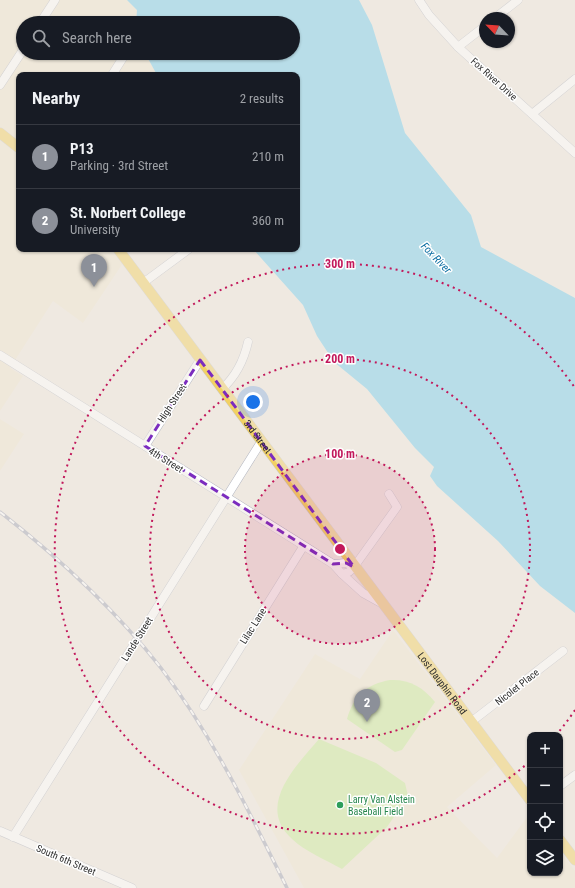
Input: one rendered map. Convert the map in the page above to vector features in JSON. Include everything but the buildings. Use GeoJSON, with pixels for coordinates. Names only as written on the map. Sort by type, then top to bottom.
{"type":"FeatureCollection","features":[{"type":"Feature","properties":{"kind":"main road"},"geometry":{"type":"LineString","coordinates":[[0,133],[16,146]]}},
{"type":"Feature","properties":{"kind":"main road","name":"3rd Street"},"geometry":{"type":"LineString","coordinates":[[120,252],[354,567]]}},
{"type":"Feature","properties":{"kind":"main road","name":"Lost Dauphin Road"},"geometry":{"type":"LineString","coordinates":[[354,567],[527,796]]}},
{"type":"Feature","properties":{"kind":"main road"},"geometry":{"type":"LineString","coordinates":[[563,844],[575,860]]}},
{"type":"Feature","properties":{"kind":"street"},"geometry":{"type":"LineString","coordinates":[[45,16],[55,0]]}},
{"type":"Feature","properties":{"kind":"street","name":"Fox River Drive"},"geometry":{"type":"LineString","coordinates":[[419,0],[430,16],[458,47],[575,153]]}},
{"type":"Feature","properties":{"kind":"street"},"geometry":{"type":"LineString","coordinates":[[503,12],[518,0]]}},
{"type":"Feature","properties":{"kind":"street"},"geometry":{"type":"LineString","coordinates":[[458,47],[479,31]]}},
{"type":"Feature","properties":{"kind":"street"},"geometry":{"type":"LineString","coordinates":[[0,85],[16,60]]}},
{"type":"Feature","properties":{"kind":"street"},"geometry":{"type":"LineString","coordinates":[[114,72],[121,60]]}},
{"type":"Feature","properties":{"kind":"street"},"geometry":{"type":"LineString","coordinates":[[532,114],[575,79]]}},
{"type":"Feature","properties":{"kind":"street"},"geometry":{"type":"LineString","coordinates":[[143,283],[185,252]]}},
{"type":"Feature","properties":{"kind":"street"},"geometry":{"type":"LineString","coordinates":[[222,389],[234,376],[246,351],[248,342]]}},
{"type":"Feature","properties":{"kind":"street","name":"4th Street"},"geometry":{"type":"LineString","coordinates":[[0,355],[303,547],[333,564],[362,593],[382,603]]}},
{"type":"Feature","properties":{"kind":"street","name":"High Street"},"geometry":{"type":"LineString","coordinates":[[145,446],[200,360]]}},
{"type":"Feature","properties":{"kind":"street","name":"Lande Street"},"geometry":{"type":"LineString","coordinates":[[13,837],[261,442]]}},
{"type":"Feature","properties":{"kind":"street"},"geometry":{"type":"LineString","coordinates":[[342,574],[349,572],[354,567],[397,507],[388,494]]}},
{"type":"Feature","properties":{"kind":"street","name":"Lilac Lane"},"geometry":{"type":"LineString","coordinates":[[204,706],[303,547]]}},
{"type":"Feature","properties":{"kind":"street","name":"4th Street"},"geometry":{"type":"LineString","coordinates":[[333,564],[346,563],[354,567]]}},
{"type":"Feature","properties":{"kind":"street","name":"Nicolet Place"},"geometry":{"type":"LineString","coordinates":[[471,722],[563,651]]}},
{"type":"Feature","properties":{"kind":"street"},"geometry":{"type":"LineString","coordinates":[[563,784],[575,774]]}},
{"type":"Feature","properties":{"kind":"street","name":"South 6th Street"},"geometry":{"type":"LineString","coordinates":[[0,831],[132,888]]}},
{"type":"Feature","properties":{"kind":"highlighted area"},"geometry":{"type":"Polygon","coordinates":[[[200,360],[222,389],[354,567],[346,563],[333,564],[145,446],[200,360]]]}},
{"type":"Feature","properties":{"kind":"shaded area"},"geometry":{"type":"Polygon","coordinates":[[[0,0],[127,0],[137,10],[137,16],[16,16],[16,60],[149,60],[155,72],[16,72],[16,252],[114,252],[123,263],[83,323],[53,301],[10,368],[23,376],[0,411],[0,0]]]}},
{"type":"Feature","properties":{"kind":"shaded area"},"geometry":{"type":"Polygon","coordinates":[[[0,419],[24,434],[0,471],[0,419]]]}},
{"type":"Feature","properties":{"kind":"shaded area"},"geometry":{"type":"Polygon","coordinates":[[[393,630],[496,765],[447,807],[497,858],[527,817],[527,876],[563,876],[563,854],[575,871],[575,888],[304,888],[239,770],[315,654],[360,679],[393,630]]]}},
{"type":"Feature","properties":{"kind":"green space"},"geometry":{"type":"Polygon","coordinates":[[[390,680],[403,681],[415,685],[426,692],[435,702],[402,750],[395,752],[347,719],[353,704],[362,692],[374,685],[390,680]]]}},
{"type":"Feature","properties":{"kind":"green space","name":"Larry Van Alstein Baseball Field"},"geometry":{"type":"Polygon","coordinates":[[[319,739],[376,763],[405,783],[408,796],[387,827],[342,869],[310,852],[292,839],[282,826],[278,813],[278,800],[283,786],[300,761],[319,739]]]}},
{"type":"Feature","properties":{"kind":"water","name":"Fox River"},"geometry":{"type":"Polygon","coordinates":[[[127,0],[359,0],[372,25],[405,133],[471,215],[481,247],[575,298],[575,613],[540,586],[498,541],[437,486],[430,476],[434,467],[415,448],[367,389],[334,362],[317,336],[303,305],[256,252],[300,252],[300,72],[155,72],[149,60],[300,60],[300,16],[137,16],[137,10],[127,0]]]}},
{"type":"Feature","properties":{"kind":"railway"},"geometry":{"type":"LineString","coordinates":[[0,512],[43,547],[105,604],[161,668],[180,694],[214,747],[287,888]]}},
{"type":"Feature","properties":{"kind":"place","name":"P13"},"geometry":{"type":"Point","coordinates":[94,287]}},
{"type":"Feature","properties":{"kind":"place","name":"St. Norbert College"},"geometry":{"type":"Point","coordinates":[367,722]}},
{"type":"Feature","properties":{"kind":"place","name":"Larry Van Alstein Baseball Field"},"geometry":{"type":"Point","coordinates":[340,805]}}]}
